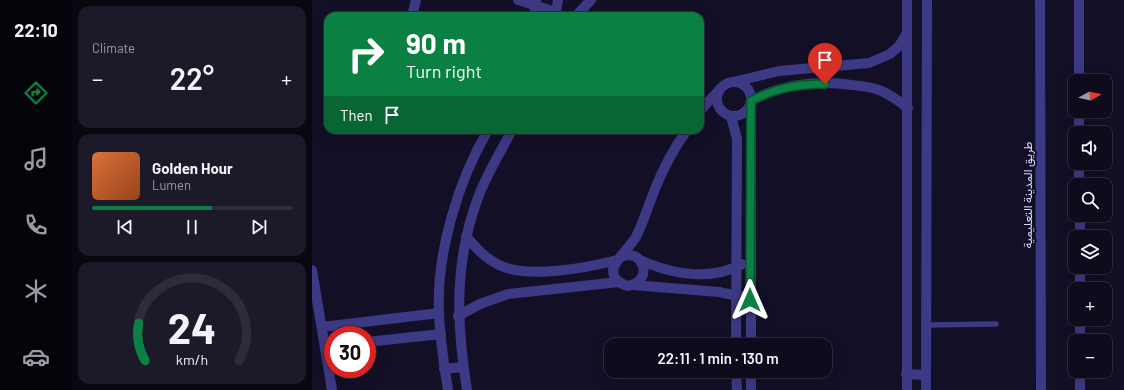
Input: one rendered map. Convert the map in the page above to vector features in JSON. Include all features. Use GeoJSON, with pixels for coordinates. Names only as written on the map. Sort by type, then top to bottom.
{"type":"FeatureCollection","features":[{"type":"Feature","properties":{"kind":"street"},"geometry":{"type":"LineString","coordinates":[[413,12],[416,0]]}},
{"type":"Feature","properties":{"kind":"street"},"geometry":{"type":"LineString","coordinates":[[518,0],[536,2],[553,12]]}},
{"type":"Feature","properties":{"kind":"street"},"geometry":{"type":"LineString","coordinates":[[556,12],[558,0]]}},
{"type":"Feature","properties":{"kind":"street"},"geometry":{"type":"LineString","coordinates":[[580,12],[591,0]]}},
{"type":"Feature","properties":{"kind":"street"},"geometry":{"type":"LineString","coordinates":[[907,0],[907,390]]}},
{"type":"Feature","properties":{"kind":"street"},"geometry":{"type":"LineString","coordinates":[[926,390],[927,0]]}},
{"type":"Feature","properties":{"kind":"street","name":"طريق المدينة التعليمية"},"geometry":{"type":"LineString","coordinates":[[1040,0],[1041,390]]}},
{"type":"Feature","properties":{"kind":"street"},"geometry":{"type":"LineString","coordinates":[[1079,0],[1079,74]]}},
{"type":"Feature","properties":{"kind":"street"},"geometry":{"type":"LineString","coordinates":[[535,12],[536,2]]}},
{"type":"Feature","properties":{"kind":"street"},"geometry":{"type":"LineString","coordinates":[[704,106],[723,86],[733,82],[779,71],[869,63],[890,54],[899,46],[907,33]]}},
{"type":"Feature","properties":{"kind":"street"},"geometry":{"type":"LineString","coordinates":[[733,82],[741,83],[747,87],[750,94],[751,103],[750,338]]}},
{"type":"Feature","properties":{"kind":"street"},"geometry":{"type":"LineString","coordinates":[[723,86],[717,96],[717,101],[722,111],[731,116],[743,114],[751,103],[766,93],[780,88],[810,84],[840,83],[879,90],[888,94],[908,108]]}},
{"type":"Feature","properties":{"kind":"street"},"geometry":{"type":"LineString","coordinates":[[731,116],[737,139],[736,338]]}},
{"type":"Feature","properties":{"kind":"street"},"geometry":{"type":"LineString","coordinates":[[448,390],[444,370],[439,313],[442,266],[452,220],[467,175],[486,134]]}},
{"type":"Feature","properties":{"kind":"street"},"geometry":{"type":"LineString","coordinates":[[467,390],[458,316],[460,276],[466,236],[480,194],[496,159],[510,134]]}},
{"type":"Feature","properties":{"kind":"street"},"geometry":{"type":"LineString","coordinates":[[619,282],[613,269],[619,258],[637,234],[664,169],[684,134]]}},
{"type":"Feature","properties":{"kind":"street"},"geometry":{"type":"LineString","coordinates":[[466,236],[486,258],[513,270],[541,271],[570,269],[598,265],[629,255],[658,268],[677,273],[697,275],[736,267],[751,259]]}},
{"type":"Feature","properties":{"kind":"street"},"geometry":{"type":"LineString","coordinates":[[633,285],[639,282],[644,271],[640,260]]}},
{"type":"Feature","properties":{"kind":"street"},"geometry":{"type":"LineString","coordinates":[[312,270],[324,333]]}},
{"type":"Feature","properties":{"kind":"street"},"geometry":{"type":"LineString","coordinates":[[458,316],[480,304],[508,294],[619,282],[628,286],[633,285],[719,292],[736,295],[750,300]]}},
{"type":"Feature","properties":{"kind":"street"},"geometry":{"type":"LineString","coordinates":[[322,327],[439,313]]}},
{"type":"Feature","properties":{"kind":"street"},"geometry":{"type":"LineString","coordinates":[[376,341],[441,334]]}},
{"type":"Feature","properties":{"kind":"street"},"geometry":{"type":"LineString","coordinates":[[444,370],[463,367]]}},
{"type":"Feature","properties":{"kind":"street"},"geometry":{"type":"LineString","coordinates":[[906,374],[926,375]]}},
{"type":"Feature","properties":{"kind":"street"},"geometry":{"type":"LineString","coordinates":[[331,378],[332,390]]}},
{"type":"Feature","properties":{"kind":"street"},"geometry":{"type":"LineString","coordinates":[[736,378],[736,390]]}},
{"type":"Feature","properties":{"kind":"street"},"geometry":{"type":"LineString","coordinates":[[750,378],[750,390]]}},
{"type":"Feature","properties":{"kind":"street"},"geometry":{"type":"LineString","coordinates":[[1080,378],[1080,390]]}},
{"type":"Feature","properties":{"kind":"lane"},"geometry":{"type":"LineString","coordinates":[[926,325],[996,324]]}},
{"type":"Feature","properties":{"kind":"route"},"geometry":{"type":"LineString","coordinates":[[750,300],[751,101],[780,88],[795,85],[825,84]]}}]}
